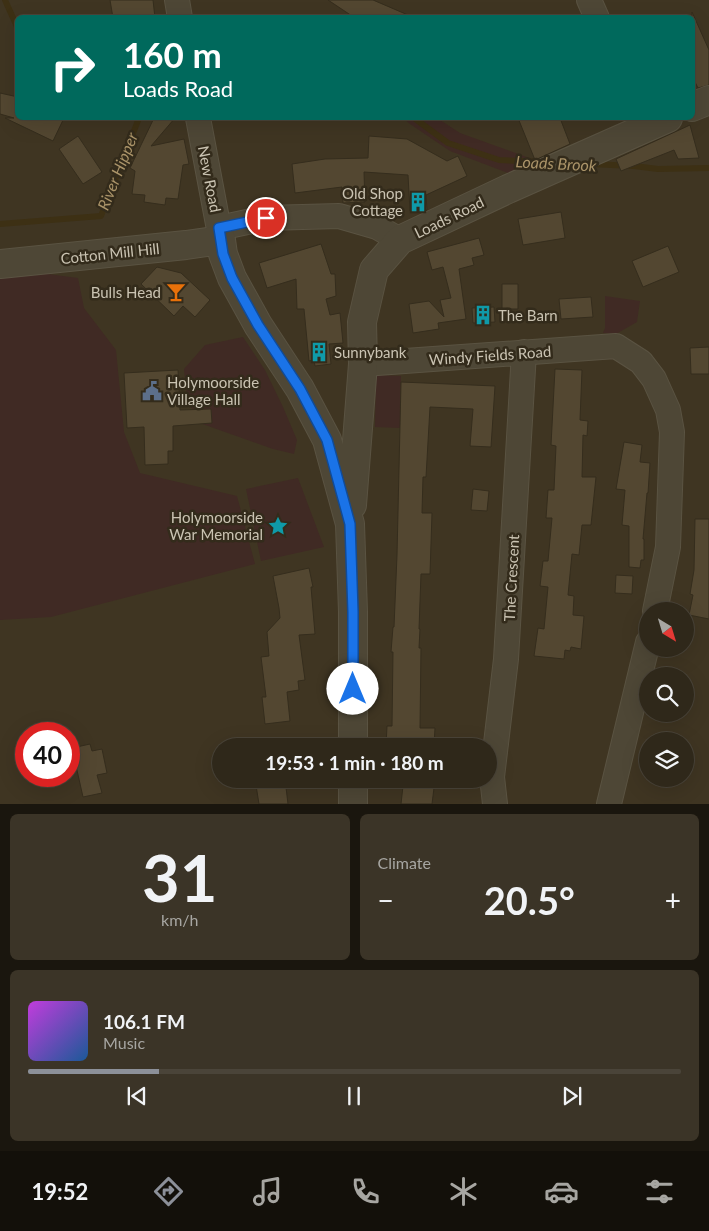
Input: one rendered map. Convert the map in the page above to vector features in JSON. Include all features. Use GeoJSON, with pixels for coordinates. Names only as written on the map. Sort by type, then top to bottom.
{"type":"FeatureCollection","features":[{"type":"Feature","properties":{"kind":"street"},"geometry":{"type":"LineString","coordinates":[[177,0],[180,15]]}},
{"type":"Feature","properties":{"kind":"street"},"geometry":{"type":"LineString","coordinates":[[589,0],[595,15]]}},
{"type":"Feature","properties":{"kind":"street"},"geometry":{"type":"LineString","coordinates":[[695,106],[709,100]]}},
{"type":"Feature","properties":{"kind":"street","name":"New Road"},"geometry":{"type":"LineString","coordinates":[[198,120],[220,234]]}},
{"type":"Feature","properties":{"kind":"street","name":"Loads Road"},"geometry":{"type":"LineString","coordinates":[[220,234],[266,218],[339,216],[377,227],[400,240],[651,121]]}},
{"type":"Feature","properties":{"kind":"street"},"geometry":{"type":"LineString","coordinates":[[220,234],[223,254],[232,278],[258,325],[300,389],[327,440],[350,524]]}},
{"type":"Feature","properties":{"kind":"street","name":"Cotton Mill Hill"},"geometry":{"type":"LineString","coordinates":[[0,264],[186,245],[220,234]]}},
{"type":"Feature","properties":{"kind":"street"},"geometry":{"type":"LineString","coordinates":[[353,738],[353,612],[350,524],[364,364],[362,322],[374,270],[400,240]]}},
{"type":"Feature","properties":{"kind":"street","name":"Windy Fields Road"},"geometry":{"type":"LineString","coordinates":[[364,364],[616,346],[641,362],[654,379],[668,410],[672,432],[668,548],[657,602]]}},
{"type":"Feature","properties":{"kind":"street","name":"The Crescent"},"geometry":{"type":"LineString","coordinates":[[496,738],[506,659],[524,352]]}},
{"type":"Feature","properties":{"kind":"street"},"geometry":{"type":"LineString","coordinates":[[609,804],[644,658]]}},
{"type":"Feature","properties":{"kind":"street"},"geometry":{"type":"LineString","coordinates":[[353,788],[353,804]]}},
{"type":"Feature","properties":{"kind":"street","name":"The Crescent"},"geometry":{"type":"LineString","coordinates":[[493,788],[495,804]]}},
{"type":"Feature","properties":{"kind":"shaded area"},"geometry":{"type":"Polygon","coordinates":[[[405,120],[440,120],[460,133],[535,160],[508,173],[450,151],[405,120]]]}},
{"type":"Feature","properties":{"kind":"shaded area"},"geometry":{"type":"Polygon","coordinates":[[[32,272],[78,278],[84,308],[116,350],[124,432],[140,473],[237,496],[255,564],[51,617],[0,620],[0,277],[32,272]]]}},
{"type":"Feature","properties":{"kind":"shaded area"},"geometry":{"type":"Polygon","coordinates":[[[605,296],[640,301],[637,322],[616,334],[603,333],[605,328],[605,296]]]}},
{"type":"Feature","properties":{"kind":"shaded area"},"geometry":{"type":"Polygon","coordinates":[[[243,337],[265,370],[283,407],[297,440],[294,454],[273,449],[194,421],[194,410],[187,403],[184,369],[205,345],[243,337]]]}},
{"type":"Feature","properties":{"kind":"shaded area"},"geometry":{"type":"Polygon","coordinates":[[[376,375],[401,376],[400,428],[375,427],[376,375]]]}},
{"type":"Feature","properties":{"kind":"shaded area"},"geometry":{"type":"Polygon","coordinates":[[[298,478],[324,547],[261,561],[246,489],[298,478]]]}},
{"type":"Feature","properties":{"kind":"building"},"geometry":{"type":"Polygon","coordinates":[[[110,0],[153,0],[155,15],[112,15],[110,0]]]}},
{"type":"Feature","properties":{"kind":"building"},"geometry":{"type":"Polygon","coordinates":[[[328,0],[373,0],[408,15],[350,15],[328,0]]]}},
{"type":"Feature","properties":{"kind":"building"},"geometry":{"type":"Polygon","coordinates":[[[695,19],[709,50],[709,85],[698,88],[695,82],[695,19]]]}},
{"type":"Feature","properties":{"kind":"building"},"geometry":{"type":"Polygon","coordinates":[[[0,93],[15,96],[15,120],[63,120],[53,141],[5,118],[14,118],[0,114],[0,93]]]}},
{"type":"Feature","properties":{"kind":"building"},"geometry":{"type":"Polygon","coordinates":[[[153,120],[173,120],[151,146],[184,139],[189,164],[183,165],[178,199],[166,198],[165,205],[144,202],[145,195],[132,194],[135,171],[130,168],[153,120]]]}},
{"type":"Feature","properties":{"kind":"building"},"geometry":{"type":"Polygon","coordinates":[[[519,120],[561,120],[570,144],[535,160],[519,120]]]}},
{"type":"Feature","properties":{"kind":"building"},"geometry":{"type":"Polygon","coordinates":[[[690,125],[699,158],[678,159],[674,150],[621,171],[616,159],[690,125]]]}},
{"type":"Feature","properties":{"kind":"building"},"geometry":{"type":"Polygon","coordinates":[[[78,136],[102,172],[83,184],[59,149],[78,136]]]}},
{"type":"Feature","properties":{"kind":"building"},"geometry":{"type":"Polygon","coordinates":[[[369,136],[407,139],[447,161],[458,156],[467,176],[426,195],[427,210],[410,211],[408,175],[364,172],[365,202],[343,203],[342,187],[295,193],[292,164],[325,159],[368,158],[369,136]]]}},
{"type":"Feature","properties":{"kind":"building"},"geometry":{"type":"Polygon","coordinates":[[[561,212],[565,238],[523,245],[518,219],[561,212]]]}},
{"type":"Feature","properties":{"kind":"building"},"geometry":{"type":"Polygon","coordinates":[[[479,238],[484,255],[472,258],[474,265],[459,269],[466,319],[438,323],[439,329],[413,333],[409,304],[429,301],[444,317],[440,300],[451,298],[443,267],[432,270],[427,252],[479,238]]]}},
{"type":"Feature","properties":{"kind":"building"},"geometry":{"type":"Polygon","coordinates":[[[321,244],[331,274],[335,274],[336,296],[326,299],[330,315],[340,313],[343,343],[329,344],[331,364],[315,366],[314,360],[309,361],[304,309],[297,309],[296,279],[267,288],[259,263],[321,244]]]}},
{"type":"Feature","properties":{"kind":"building"},"geometry":{"type":"Polygon","coordinates":[[[668,246],[679,272],[643,287],[632,261],[668,246]]]}},
{"type":"Feature","properties":{"kind":"building","name":"Bulls Head"},"geometry":{"type":"Polygon","coordinates":[[[157,267],[181,273],[210,300],[195,317],[183,306],[174,316],[141,284],[157,267]]]}},
{"type":"Feature","properties":{"kind":"building"},"geometry":{"type":"Polygon","coordinates":[[[502,284],[518,284],[518,309],[502,309],[502,284]]]}},
{"type":"Feature","properties":{"kind":"building"},"geometry":{"type":"Polygon","coordinates":[[[591,297],[593,317],[561,319],[559,299],[591,297]]]}},
{"type":"Feature","properties":{"kind":"building","name":"The Barn"},"geometry":{"type":"Polygon","coordinates":[[[494,307],[495,322],[473,323],[472,308],[494,307]]]}},
{"type":"Feature","properties":{"kind":"building"},"geometry":{"type":"Polygon","coordinates":[[[709,347],[709,374],[691,374],[690,348],[709,347]]]}},
{"type":"Feature","properties":{"kind":"building"},"geometry":{"type":"Polygon","coordinates":[[[555,369],[582,370],[580,420],[588,421],[587,436],[583,435],[582,477],[596,477],[591,525],[582,525],[579,555],[572,554],[568,595],[574,596],[573,615],[584,616],[581,649],[571,647],[570,651],[565,650],[564,659],[534,656],[538,628],[544,629],[548,587],[540,586],[543,561],[548,561],[552,518],[546,518],[548,490],[554,490],[556,446],[551,445],[555,369]]]}},
{"type":"Feature","properties":{"kind":"building","name":"Holymoorside Village Hall"},"geometry":{"type":"Polygon","coordinates":[[[178,370],[180,410],[211,409],[212,423],[173,426],[173,451],[168,451],[168,464],[145,465],[144,427],[127,428],[124,373],[178,370]]]}},
{"type":"Feature","properties":{"kind":"building"},"geometry":{"type":"Polygon","coordinates":[[[401,382],[495,386],[491,447],[470,446],[473,409],[430,407],[426,477],[423,477],[422,513],[432,513],[430,574],[421,574],[419,629],[419,648],[421,648],[420,728],[435,728],[434,738],[386,738],[387,726],[392,726],[393,652],[391,652],[397,555],[401,382]]]}},
{"type":"Feature","properties":{"kind":"building"},"geometry":{"type":"Polygon","coordinates":[[[624,442],[642,445],[640,462],[650,463],[643,539],[644,560],[641,560],[640,568],[629,567],[629,526],[622,525],[625,490],[616,489],[624,442]]]}},
{"type":"Feature","properties":{"kind":"building"},"geometry":{"type":"Polygon","coordinates":[[[473,489],[489,491],[487,511],[471,510],[473,489]]]}},
{"type":"Feature","properties":{"kind":"building"},"geometry":{"type":"Polygon","coordinates":[[[695,519],[709,519],[709,619],[694,616],[694,602],[692,602],[693,595],[690,594],[694,570],[695,519]]]}},
{"type":"Feature","properties":{"kind":"building"},"geometry":{"type":"Polygon","coordinates":[[[309,568],[313,587],[311,587],[315,634],[299,635],[305,680],[298,681],[299,690],[287,692],[290,721],[265,724],[262,697],[266,697],[261,657],[269,656],[267,632],[280,618],[273,576],[309,568]]]}},
{"type":"Feature","properties":{"kind":"building"},"geometry":{"type":"Polygon","coordinates":[[[616,575],[633,576],[632,594],[615,593],[616,575]]]}},
{"type":"Feature","properties":{"kind":"building"},"geometry":{"type":"Polygon","coordinates":[[[90,744],[92,751],[102,749],[107,773],[97,775],[102,793],[83,797],[80,784],[80,746],[90,744]]]}},
{"type":"Feature","properties":{"kind":"building"},"geometry":{"type":"Polygon","coordinates":[[[256,788],[286,788],[288,804],[259,804],[256,788]]]}},
{"type":"Feature","properties":{"kind":"building"},"geometry":{"type":"Polygon","coordinates":[[[403,788],[434,788],[432,804],[401,804],[403,788]]]}},
{"type":"Feature","properties":{"kind":"waterway","name":"River Hipper"},"geometry":{"type":"LineString","coordinates":[[5,0],[15,22]]}},
{"type":"Feature","properties":{"kind":"waterway","name":"River Hipper"},"geometry":{"type":"LineString","coordinates":[[0,224],[101,216],[138,120]]}},
{"type":"Feature","properties":{"kind":"waterway","name":"Loads Brook"},"geometry":{"type":"LineString","coordinates":[[417,120],[448,143],[499,160],[543,162]]}},
{"type":"Feature","properties":{"kind":"waterway","name":"Loads Brook"},"geometry":{"type":"LineString","coordinates":[[590,164],[658,169],[709,168]]}},
{"type":"Feature","properties":{"kind":"place","name":"Old Shop Cottage"},"geometry":{"type":"Point","coordinates":[418,202]}},
{"type":"Feature","properties":{"kind":"place","name":"Bulls Head"},"geometry":{"type":"Point","coordinates":[176,292]}},
{"type":"Feature","properties":{"kind":"place","name":"The Barn"},"geometry":{"type":"Point","coordinates":[483,315]}},
{"type":"Feature","properties":{"kind":"place","name":"Sunnybank"},"geometry":{"type":"Point","coordinates":[319,352]}},
{"type":"Feature","properties":{"kind":"place","name":"Holymoorside Village Hall"},"geometry":{"type":"Point","coordinates":[152,391]}},
{"type":"Feature","properties":{"kind":"place","name":"Holymoorside War Memorial"},"geometry":{"type":"Point","coordinates":[278,526]}},
{"type":"Feature","properties":{"kind":"route"},"geometry":{"type":"LineString","coordinates":[[266,218],[219,228],[223,254],[232,278],[258,325],[300,389],[327,440],[350,524],[353,689]]}}]}
